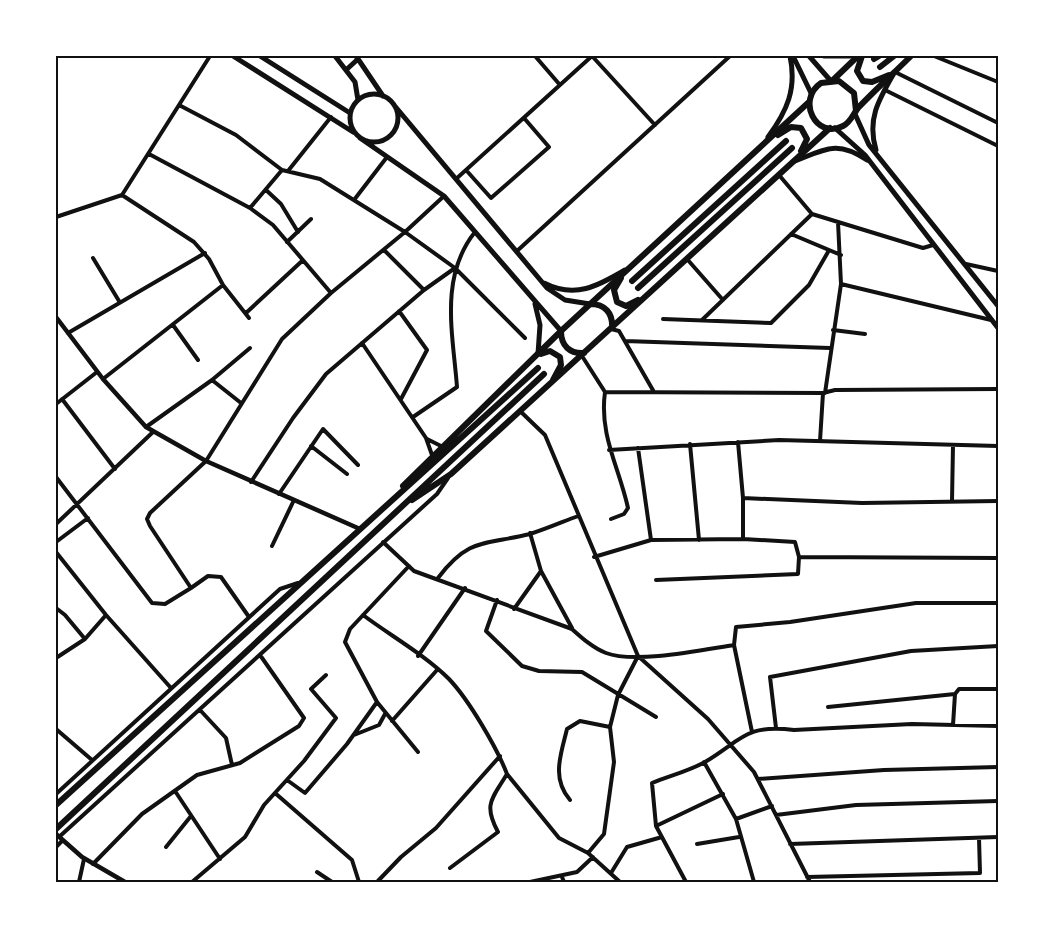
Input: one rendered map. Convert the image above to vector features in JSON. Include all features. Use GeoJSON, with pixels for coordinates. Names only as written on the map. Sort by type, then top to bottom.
{"type":"FeatureCollection","features":[{"type":"Feature","properties":{"kind":"highway"},"geometry":{"type":"LineString","coordinates":[[833,128],[814,120],[809,102],[811,93],[821,83],[831,80],[860,56]]}},
{"type":"Feature","properties":{"kind":"highway"},"geometry":{"type":"LineString","coordinates":[[860,56],[857,71],[863,81],[872,82],[895,72]]}},
{"type":"Feature","properties":{"kind":"highway"},"geometry":{"type":"LineString","coordinates":[[880,67],[894,56]]}},
{"type":"Feature","properties":{"kind":"highway"},"geometry":{"type":"LineString","coordinates":[[396,512],[451,474],[794,161],[833,128],[848,123],[855,112],[911,56]]}},
{"type":"Feature","properties":{"kind":"highway"},"geometry":{"type":"LineString","coordinates":[[831,80],[844,83],[851,89],[856,97],[855,112]]}},
{"type":"Feature","properties":{"kind":"highway"},"geometry":{"type":"LineString","coordinates":[[389,502],[441,446],[538,356],[561,330],[809,102]]}},
{"type":"Feature","properties":{"kind":"highway"},"geometry":{"type":"LineString","coordinates":[[763,144],[788,128],[801,128],[806,133],[807,142],[794,161]]}},
{"type":"Feature","properties":{"kind":"highway"},"geometry":{"type":"LineString","coordinates":[[633,280],[786,141]]}},
{"type":"Feature","properties":{"kind":"highway"},"geometry":{"type":"LineString","coordinates":[[638,288],[792,147]]}},
{"type":"Feature","properties":{"kind":"highway"},"geometry":{"type":"LineString","coordinates":[[629,268],[614,290],[617,302],[630,305],[651,293]]}},
{"type":"Feature","properties":{"kind":"highway"},"geometry":{"type":"LineString","coordinates":[[590,304],[607,310],[612,321],[611,329]]}},
{"type":"Feature","properties":{"kind":"highway"},"geometry":{"type":"LineString","coordinates":[[561,330],[561,338],[567,348],[583,355]]}},
{"type":"Feature","properties":{"kind":"highway"},"geometry":{"type":"LineString","coordinates":[[538,356],[550,351],[560,357],[560,368],[549,385]]}},
{"type":"Feature","properties":{"kind":"highway"},"geometry":{"type":"LineString","coordinates":[[56,805],[537,368]]}},
{"type":"Feature","properties":{"kind":"highway"},"geometry":{"type":"LineString","coordinates":[[56,828],[544,374]]}},
{"type":"Feature","properties":{"kind":"highway"},"geometry":{"type":"LineString","coordinates":[[56,823],[56,828]]}},
{"type":"Feature","properties":{"kind":"main road"},"geometry":{"type":"LineString","coordinates":[[233,56],[331,117],[444,196],[561,330]]}},
{"type":"Feature","properties":{"kind":"main road"},"geometry":{"type":"LineString","coordinates":[[260,56],[350,113]]}},
{"type":"Feature","properties":{"kind":"main road"},"geometry":{"type":"LineString","coordinates":[[335,56],[355,82],[358,100]]}},
{"type":"Feature","properties":{"kind":"main road"},"geometry":{"type":"LineString","coordinates":[[792,56],[811,93]]}},
{"type":"Feature","properties":{"kind":"main road"},"geometry":{"type":"LineString","coordinates":[[763,144],[784,114],[790,99],[793,77],[792,56]]}},
{"type":"Feature","properties":{"kind":"main road"},"geometry":{"type":"LineString","coordinates":[[809,56],[831,80]]}},
{"type":"Feature","properties":{"kind":"main road"},"geometry":{"type":"LineString","coordinates":[[824,56],[850,56]]}},
{"type":"Feature","properties":{"kind":"main road"},"geometry":{"type":"LineString","coordinates":[[346,70],[357,57],[383,96],[394,105],[541,280],[560,298],[590,304]]}},
{"type":"Feature","properties":{"kind":"main road"},"geometry":{"type":"LineString","coordinates":[[877,155],[871,121],[895,72]]}},
{"type":"Feature","properties":{"kind":"main road"},"geometry":{"type":"LineString","coordinates":[[353,132],[350,113],[358,100],[369,94],[383,96]]}},
{"type":"Feature","properties":{"kind":"main road"},"geometry":{"type":"LineString","coordinates":[[360,138],[374,142],[391,136],[398,118],[394,105]]}},
{"type":"Feature","properties":{"kind":"main road"},"geometry":{"type":"LineString","coordinates":[[855,112],[866,139],[877,155],[999,306]]}},
{"type":"Feature","properties":{"kind":"main road"},"geometry":{"type":"LineString","coordinates":[[833,128],[856,145],[999,328]]}},
{"type":"Feature","properties":{"kind":"main road"},"geometry":{"type":"LineString","coordinates":[[794,161],[838,147],[852,150],[869,161]]}},
{"type":"Feature","properties":{"kind":"main road"},"geometry":{"type":"LineString","coordinates":[[541,280],[558,289],[580,291],[599,285],[629,268]]}},
{"type":"Feature","properties":{"kind":"main road"},"geometry":{"type":"LineString","coordinates":[[533,299],[540,326],[538,356]]}},
{"type":"Feature","properties":{"kind":"street"},"geometry":{"type":"LineString","coordinates":[[56,217],[122,195],[210,56]]}},
{"type":"Feature","properties":{"kind":"street"},"geometry":{"type":"LineString","coordinates":[[535,56],[560,85]]}},
{"type":"Feature","properties":{"kind":"street"},"geometry":{"type":"LineString","coordinates":[[456,179],[592,56],[655,125]]}},
{"type":"Feature","properties":{"kind":"street"},"geometry":{"type":"LineString","coordinates":[[517,251],[730,56]]}},
{"type":"Feature","properties":{"kind":"street"},"geometry":{"type":"LineString","coordinates":[[934,56],[999,82]]}},
{"type":"Feature","properties":{"kind":"street"},"geometry":{"type":"LineString","coordinates":[[895,72],[999,123]]}},
{"type":"Feature","properties":{"kind":"street"},"geometry":{"type":"LineString","coordinates":[[885,90],[999,146]]}},
{"type":"Feature","properties":{"kind":"street"},"geometry":{"type":"LineString","coordinates":[[179,105],[236,135],[285,171],[320,179],[405,232],[455,267],[525,338]]}},
{"type":"Feature","properties":{"kind":"street"},"geometry":{"type":"LineString","coordinates":[[250,208],[331,117]]}},
{"type":"Feature","properties":{"kind":"street"},"geometry":{"type":"LineString","coordinates":[[466,170],[491,198],[549,147],[524,118]]}},
{"type":"Feature","properties":{"kind":"street"},"geometry":{"type":"LineString","coordinates":[[148,153],[250,208],[273,225],[331,293]]}},
{"type":"Feature","properties":{"kind":"street"},"geometry":{"type":"LineString","coordinates":[[354,200],[387,157]]}},
{"type":"Feature","properties":{"kind":"street"},"geometry":{"type":"LineString","coordinates":[[779,175],[812,214],[923,248],[933,245]]}},
{"type":"Feature","properties":{"kind":"street"},"geometry":{"type":"LineString","coordinates":[[266,190],[281,204],[298,232]]}},
{"type":"Feature","properties":{"kind":"street"},"geometry":{"type":"LineString","coordinates":[[122,195],[188,238],[205,253],[223,285],[249,318]]}},
{"type":"Feature","properties":{"kind":"street"},"geometry":{"type":"LineString","coordinates":[[191,588],[147,519],[206,461],[282,339],[331,293],[405,232],[444,196]]}},
{"type":"Feature","properties":{"kind":"street"},"geometry":{"type":"LineString","coordinates":[[701,321],[812,214]]}},
{"type":"Feature","properties":{"kind":"street"},"geometry":{"type":"LineString","coordinates":[[287,242],[311,219]]}},
{"type":"Feature","properties":{"kind":"street"},"geometry":{"type":"LineString","coordinates":[[820,441],[830,348],[841,284],[838,222]]}},
{"type":"Feature","properties":{"kind":"street"},"geometry":{"type":"LineString","coordinates":[[413,417],[458,387],[450,296],[455,267],[475,232]]}},
{"type":"Feature","properties":{"kind":"street"},"geometry":{"type":"LineString","coordinates":[[791,234],[828,252],[841,255]]}},
{"type":"Feature","properties":{"kind":"street"},"geometry":{"type":"LineString","coordinates":[[384,250],[424,290]]}},
{"type":"Feature","properties":{"kind":"street"},"geometry":{"type":"LineString","coordinates":[[663,319],[771,323],[809,285],[828,252]]}},
{"type":"Feature","properties":{"kind":"street"},"geometry":{"type":"LineString","coordinates":[[68,333],[119,301],[205,253]]}},
{"type":"Feature","properties":{"kind":"street"},"geometry":{"type":"LineString","coordinates":[[93,258],[119,301]]}},
{"type":"Feature","properties":{"kind":"street"},"geometry":{"type":"LineString","coordinates":[[687,260],[723,300]]}},
{"type":"Feature","properties":{"kind":"street"},"geometry":{"type":"LineString","coordinates":[[246,313],[302,261]]}},
{"type":"Feature","properties":{"kind":"street"},"geometry":{"type":"LineString","coordinates":[[966,264],[999,271]]}},
{"type":"Feature","properties":{"kind":"street"},"geometry":{"type":"LineString","coordinates":[[251,482],[288,425],[326,374],[424,290],[455,267]]}},
{"type":"Feature","properties":{"kind":"street"},"geometry":{"type":"LineString","coordinates":[[841,284],[992,320]]}},
{"type":"Feature","properties":{"kind":"street"},"geometry":{"type":"LineString","coordinates":[[103,379],[223,285]]}},
{"type":"Feature","properties":{"kind":"street"},"geometry":{"type":"LineString","coordinates":[[399,311],[427,350],[401,399]]}},
{"type":"Feature","properties":{"kind":"street"},"geometry":{"type":"LineString","coordinates":[[56,318],[97,372],[153,432],[206,461],[360,529]]}},
{"type":"Feature","properties":{"kind":"street"},"geometry":{"type":"LineString","coordinates":[[172,325],[198,360]]}},
{"type":"Feature","properties":{"kind":"street"},"geometry":{"type":"LineString","coordinates":[[611,329],[619,331],[654,393]]}},
{"type":"Feature","properties":{"kind":"street"},"geometry":{"type":"LineString","coordinates":[[833,330],[865,334]]}},
{"type":"Feature","properties":{"kind":"street"},"geometry":{"type":"LineString","coordinates":[[625,341],[830,348]]}},
{"type":"Feature","properties":{"kind":"street"},"geometry":{"type":"LineString","coordinates":[[362,343],[413,417],[426,438],[432,455]]}},
{"type":"Feature","properties":{"kind":"street"},"geometry":{"type":"LineString","coordinates":[[146,427],[212,380],[250,348]]}},
{"type":"Feature","properties":{"kind":"street"},"geometry":{"type":"LineString","coordinates":[[583,355],[605,392],[603,422],[609,450],[628,508],[624,514],[611,519]]}},
{"type":"Feature","properties":{"kind":"street"},"geometry":{"type":"LineString","coordinates":[[56,404],[97,372]]}},
{"type":"Feature","properties":{"kind":"street"},"geometry":{"type":"LineString","coordinates":[[212,380],[241,403]]}},
{"type":"Feature","properties":{"kind":"street"},"geometry":{"type":"LineString","coordinates":[[605,392],[824,393],[835,390],[999,389]]}},
{"type":"Feature","properties":{"kind":"street"},"geometry":{"type":"LineString","coordinates":[[62,399],[115,469]]}},
{"type":"Feature","properties":{"kind":"street"},"geometry":{"type":"LineString","coordinates":[[520,411],[545,435],[594,557],[638,656],[692,704],[730,743],[758,779],[810,882]]}},
{"type":"Feature","properties":{"kind":"street"},"geometry":{"type":"LineString","coordinates":[[279,494],[323,429],[358,465]]}},
{"type":"Feature","properties":{"kind":"street"},"geometry":{"type":"LineString","coordinates":[[56,524],[153,432]]}},
{"type":"Feature","properties":{"kind":"street"},"geometry":{"type":"LineString","coordinates":[[426,438],[441,446]]}},
{"type":"Feature","properties":{"kind":"street"},"geometry":{"type":"LineString","coordinates":[[609,450],[690,444],[820,441],[999,446]]}},
{"type":"Feature","properties":{"kind":"street"},"geometry":{"type":"LineString","coordinates":[[738,442],[743,498],[743,539]]}},
{"type":"Feature","properties":{"kind":"street"},"geometry":{"type":"LineString","coordinates":[[690,444],[699,540]]}},
{"type":"Feature","properties":{"kind":"street"},"geometry":{"type":"LineString","coordinates":[[952,501],[953,445]]}},
{"type":"Feature","properties":{"kind":"street"},"geometry":{"type":"LineString","coordinates":[[311,446],[347,474]]}},
{"type":"Feature","properties":{"kind":"street"},"geometry":{"type":"LineString","coordinates":[[638,448],[651,540]]}},
{"type":"Feature","properties":{"kind":"street"},"geometry":{"type":"LineString","coordinates":[[56,847],[59,838],[436,494],[451,474]]}},
{"type":"Feature","properties":{"kind":"street"},"geometry":{"type":"LineString","coordinates":[[56,477],[152,603],[165,604],[208,576],[220,577],[249,617]]}},
{"type":"Feature","properties":{"kind":"street"},"geometry":{"type":"LineString","coordinates":[[743,498],[862,503],[999,501]]}},
{"type":"Feature","properties":{"kind":"street"},"geometry":{"type":"LineString","coordinates":[[272,546],[294,500]]}},
{"type":"Feature","properties":{"kind":"street"},"geometry":{"type":"LineString","coordinates":[[438,578],[451,562],[472,546],[530,534],[578,516]]}},
{"type":"Feature","properties":{"kind":"street"},"geometry":{"type":"LineString","coordinates":[[56,542],[88,518]]}},
{"type":"Feature","properties":{"kind":"street"},"geometry":{"type":"LineString","coordinates":[[530,534],[541,571],[572,629]]}},
{"type":"Feature","properties":{"kind":"street"},"geometry":{"type":"LineString","coordinates":[[594,557],[651,540],[743,539],[795,542],[799,557],[798,574],[656,580]]}},
{"type":"Feature","properties":{"kind":"street"},"geometry":{"type":"LineString","coordinates":[[383,542],[414,571],[572,629],[606,653],[638,656],[682,653],[734,645]]}},
{"type":"Feature","properties":{"kind":"street"},"geometry":{"type":"LineString","coordinates":[[56,552],[106,615],[171,688]]}},
{"type":"Feature","properties":{"kind":"street"},"geometry":{"type":"LineString","coordinates":[[799,557],[999,558]]}},
{"type":"Feature","properties":{"kind":"street"},"geometry":{"type":"LineString","coordinates":[[409,566],[348,632],[345,642],[377,702],[418,752]]}},
{"type":"Feature","properties":{"kind":"street"},"geometry":{"type":"LineString","coordinates":[[514,609],[541,571]]}},
{"type":"Feature","properties":{"kind":"street"},"geometry":{"type":"LineString","coordinates":[[56,794],[280,589],[302,582]]}},
{"type":"Feature","properties":{"kind":"street"},"geometry":{"type":"LineString","coordinates":[[418,656],[465,588]]}},
{"type":"Feature","properties":{"kind":"street"},"geometry":{"type":"LineString","coordinates":[[497,600],[486,631],[522,666],[539,672],[582,672],[656,717]]}},
{"type":"Feature","properties":{"kind":"street"},"geometry":{"type":"LineString","coordinates":[[752,732],[734,645],[736,627],[790,622],[916,603],[999,603]]}},
{"type":"Feature","properties":{"kind":"street"},"geometry":{"type":"LineString","coordinates":[[56,608],[85,639]]}},
{"type":"Feature","properties":{"kind":"street"},"geometry":{"type":"LineString","coordinates":[[56,658],[85,639],[106,615]]}},
{"type":"Feature","properties":{"kind":"street"},"geometry":{"type":"LineString","coordinates":[[363,615],[437,670],[462,695],[500,756],[507,774],[559,838],[588,853],[620,882]]}},
{"type":"Feature","properties":{"kind":"street"},"geometry":{"type":"LineString","coordinates":[[776,728],[770,677],[912,651],[999,646]]}},
{"type":"Feature","properties":{"kind":"street"},"geometry":{"type":"LineString","coordinates":[[93,864],[142,814],[197,775],[232,765],[292,732],[304,718],[260,655]]}},
{"type":"Feature","properties":{"kind":"street"},"geometry":{"type":"LineString","coordinates":[[588,853],[604,834],[614,762],[610,727],[618,695],[632,663],[638,656]]}},
{"type":"Feature","properties":{"kind":"street"},"geometry":{"type":"LineString","coordinates":[[392,722],[437,670]]}},
{"type":"Feature","properties":{"kind":"street"},"geometry":{"type":"LineString","coordinates":[[192,882],[244,837],[264,805],[336,718],[311,689],[326,675]]}},
{"type":"Feature","properties":{"kind":"street"},"geometry":{"type":"LineString","coordinates":[[953,725],[955,694],[959,689],[999,689]]}},
{"type":"Feature","properties":{"kind":"street"},"geometry":{"type":"LineString","coordinates":[[828,707],[955,694]]}},
{"type":"Feature","properties":{"kind":"street"},"geometry":{"type":"LineString","coordinates":[[287,780],[305,793],[353,736],[377,702]]}},
{"type":"Feature","properties":{"kind":"street"},"geometry":{"type":"LineString","coordinates":[[200,710],[226,738],[232,765]]}},
{"type":"Feature","properties":{"kind":"street"},"geometry":{"type":"LineString","coordinates":[[353,736],[379,725],[385,713]]}},
{"type":"Feature","properties":{"kind":"street"},"geometry":{"type":"LineString","coordinates":[[570,800],[561,786],[558,771],[567,729],[580,721],[610,727]]}},
{"type":"Feature","properties":{"kind":"street"},"geometry":{"type":"LineString","coordinates":[[686,882],[656,826],[652,783],[704,762],[730,743],[752,732],[776,728],[794,730],[953,725],[999,726]]}},
{"type":"Feature","properties":{"kind":"street"},"geometry":{"type":"LineString","coordinates":[[56,729],[92,760]]}},
{"type":"Feature","properties":{"kind":"street"},"geometry":{"type":"LineString","coordinates":[[377,882],[401,857],[436,828],[500,756]]}},
{"type":"Feature","properties":{"kind":"street"},"geometry":{"type":"LineString","coordinates":[[704,762],[736,819],[739,837],[754,882]]}},
{"type":"Feature","properties":{"kind":"street"},"geometry":{"type":"LineString","coordinates":[[758,779],[884,770],[999,767]]}},
{"type":"Feature","properties":{"kind":"street"},"geometry":{"type":"LineString","coordinates":[[450,868],[498,832],[490,815],[489,805],[507,774]]}},
{"type":"Feature","properties":{"kind":"street"},"geometry":{"type":"LineString","coordinates":[[174,791],[220,859]]}},
{"type":"Feature","properties":{"kind":"street"},"geometry":{"type":"LineString","coordinates":[[275,793],[352,860],[358,882]]}},
{"type":"Feature","properties":{"kind":"street"},"geometry":{"type":"LineString","coordinates":[[656,826],[723,795]]}},
{"type":"Feature","properties":{"kind":"street"},"geometry":{"type":"LineString","coordinates":[[776,815],[856,805],[999,801]]}},
{"type":"Feature","properties":{"kind":"street"},"geometry":{"type":"LineString","coordinates":[[736,819],[772,806]]}},
{"type":"Feature","properties":{"kind":"street"},"geometry":{"type":"LineString","coordinates":[[166,847],[191,816]]}},
{"type":"Feature","properties":{"kind":"street"},"geometry":{"type":"LineString","coordinates":[[610,873],[627,847],[662,837]]}},
{"type":"Feature","properties":{"kind":"street"},"geometry":{"type":"LineString","coordinates":[[697,844],[739,837]]}},
{"type":"Feature","properties":{"kind":"street"},"geometry":{"type":"LineString","coordinates":[[790,844],[999,837]]}},
{"type":"Feature","properties":{"kind":"street"},"geometry":{"type":"LineString","coordinates":[[59,838],[84,859],[125,882]]}},
{"type":"Feature","properties":{"kind":"street"},"geometry":{"type":"LineString","coordinates":[[807,877],[980,873],[979,838]]}},
{"type":"Feature","properties":{"kind":"street"},"geometry":{"type":"LineString","coordinates":[[530,882],[562,877],[581,870],[593,857]]}},
{"type":"Feature","properties":{"kind":"street"},"geometry":{"type":"LineString","coordinates":[[79,882],[84,859]]}},
{"type":"Feature","properties":{"kind":"street"},"geometry":{"type":"LineString","coordinates":[[317,872],[332,882]]}},
{"type":"Feature","properties":{"kind":"street"},"geometry":{"type":"LineString","coordinates":[[908,875],[909,882]]}},
{"type":"Feature","properties":{"kind":"street"},"geometry":{"type":"LineString","coordinates":[[562,877],[564,882]]}}]}
